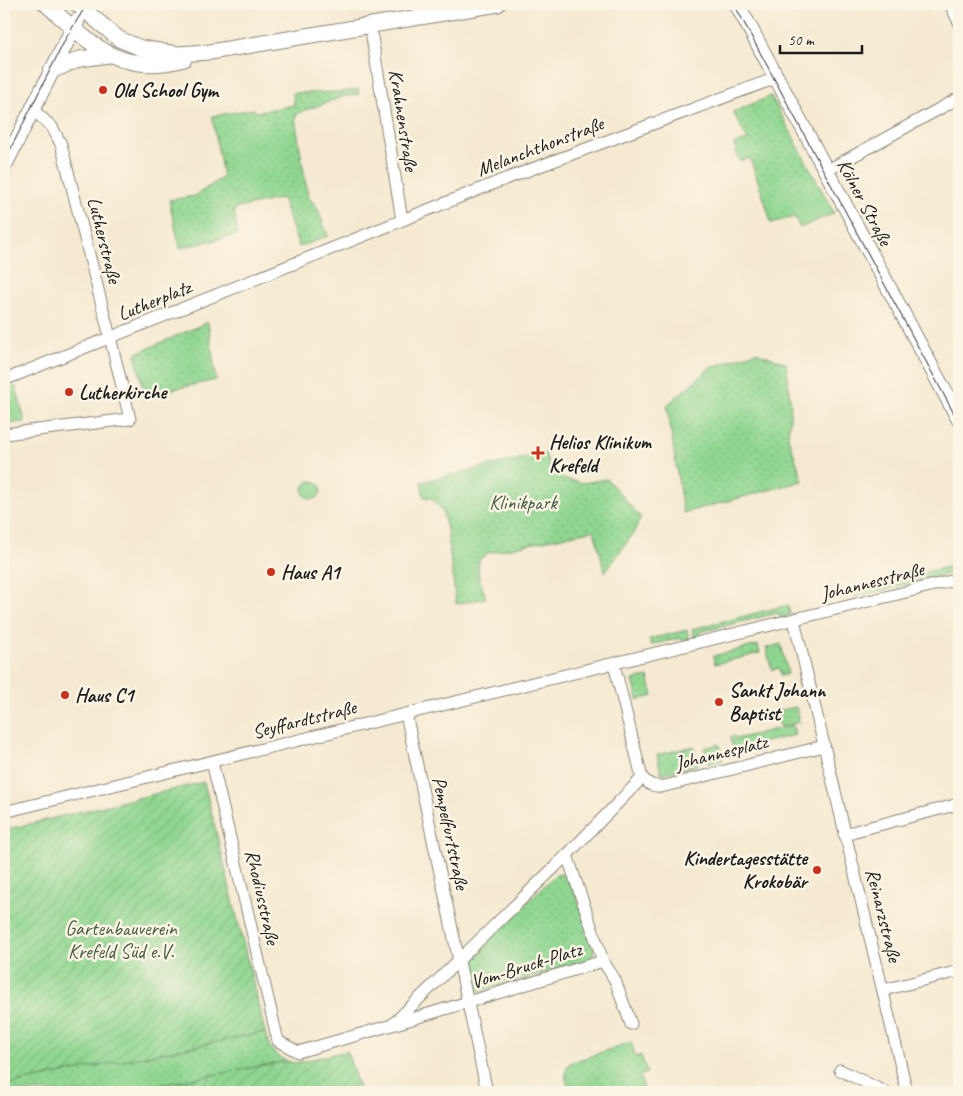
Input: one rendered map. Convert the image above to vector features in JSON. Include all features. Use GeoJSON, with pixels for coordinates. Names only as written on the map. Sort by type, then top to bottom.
{"type":"FeatureCollection","features":[{"type":"Feature","properties":{"kind":"main road"},"geometry":{"type":"LineString","coordinates":[[46,4],[91,43],[110,55],[125,61],[143,64],[174,62],[210,52],[498,4]]}},
{"type":"Feature","properties":{"kind":"main road","name":"Kölner Straße"},"geometry":{"type":"LineString","coordinates":[[736,4],[826,171],[955,401],[959,419]]}},
{"type":"Feature","properties":{"kind":"main road"},"geometry":{"type":"LineString","coordinates":[[4,166],[73,28],[82,5],[120,39],[141,48],[176,54],[210,52]]}},
{"type":"Feature","properties":{"kind":"main road"},"geometry":{"type":"LineString","coordinates":[[51,71],[80,59],[110,55]]}},
{"type":"Feature","properties":{"kind":"street"},"geometry":{"type":"LineString","coordinates":[[950,4],[959,22]]}},
{"type":"Feature","properties":{"kind":"street","name":"Krahnenstraße"},"geometry":{"type":"LineString","coordinates":[[370,25],[402,220]]}},
{"type":"Feature","properties":{"kind":"street","name":"Melanchthonstraße"},"geometry":{"type":"LineString","coordinates":[[318,254],[509,178],[776,78]]}},
{"type":"Feature","properties":{"kind":"street"},"geometry":{"type":"LineString","coordinates":[[826,171],[959,98]]}},
{"type":"Feature","properties":{"kind":"street","name":"Lutherstraße"},"geometry":{"type":"LineString","coordinates":[[4,434],[130,419],[61,144],[52,127],[32,109]]}},
{"type":"Feature","properties":{"kind":"street","name":"Lutherplatz"},"geometry":{"type":"LineString","coordinates":[[4,380],[318,254]]}},
{"type":"Feature","properties":{"kind":"street","name":"Johannesstraße"},"geometry":{"type":"LineString","coordinates":[[794,620],[959,579]]}},
{"type":"Feature","properties":{"kind":"street"},"geometry":{"type":"LineString","coordinates":[[642,778],[614,664],[794,620],[824,746]]}},
{"type":"Feature","properties":{"kind":"street","name":"Seyffardtstraße"},"geometry":{"type":"LineString","coordinates":[[4,812],[614,664]]}},
{"type":"Feature","properties":{"kind":"street","name":"Pempelfurtstraße"},"geometry":{"type":"LineString","coordinates":[[406,714],[459,959]]}},
{"type":"Feature","properties":{"kind":"street","name":"Johannesplatz"},"geometry":{"type":"LineString","coordinates":[[642,778],[650,785],[661,786],[824,746]]}},
{"type":"Feature","properties":{"kind":"street","name":"Reinarzstraße"},"geometry":{"type":"LineString","coordinates":[[824,746],[907,1092]]}},
{"type":"Feature","properties":{"kind":"street","name":"Rhodiusstraße"},"geometry":{"type":"LineString","coordinates":[[212,762],[278,1041],[298,1052],[392,1025]]}},
{"type":"Feature","properties":{"kind":"street","name":"Vom-Bruck-Platz"},"geometry":{"type":"LineString","coordinates":[[392,1025],[567,855],[642,778]]}},
{"type":"Feature","properties":{"kind":"street"},"geometry":{"type":"LineString","coordinates":[[844,834],[959,804]]}},
{"type":"Feature","properties":{"kind":"street","name":"Vom-Bruck-Platz"},"geometry":{"type":"LineString","coordinates":[[392,1025],[603,961],[567,855]]}},
{"type":"Feature","properties":{"kind":"street","name":"Vom-Bruck-Platz"},"geometry":{"type":"LineString","coordinates":[[459,959],[467,1003]]}},
{"type":"Feature","properties":{"kind":"street"},"geometry":{"type":"LineString","coordinates":[[603,961],[615,980],[631,1024]]}},
{"type":"Feature","properties":{"kind":"street"},"geometry":{"type":"LineString","coordinates":[[883,990],[959,971]]}},
{"type":"Feature","properties":{"kind":"street"},"geometry":{"type":"LineString","coordinates":[[467,1003],[487,1092]]}},
{"type":"Feature","properties":{"kind":"street"},"geometry":{"type":"LineString","coordinates":[[840,1070],[885,1092]]}},
{"type":"Feature","properties":{"kind":"green space"},"geometry":{"type":"Polygon","coordinates":[[[358,89],[359,94],[342,97],[298,113],[295,118],[308,197],[317,207],[328,236],[299,247],[282,198],[234,209],[237,235],[180,248],[169,200],[195,196],[223,177],[212,116],[254,109],[257,112],[294,105],[293,93],[342,92],[358,89]]]}},
{"type":"Feature","properties":{"kind":"green space"},"geometry":{"type":"Polygon","coordinates":[[[771,96],[834,213],[800,228],[795,217],[771,223],[750,158],[739,161],[734,144],[748,140],[733,112],[771,96]]]}},
{"type":"Feature","properties":{"kind":"green space"},"geometry":{"type":"Polygon","coordinates":[[[208,322],[216,380],[145,395],[135,354],[208,322]]]}},
{"type":"Feature","properties":{"kind":"green space"},"geometry":{"type":"Polygon","coordinates":[[[756,352],[786,363],[791,407],[788,437],[803,481],[683,513],[667,405],[710,368],[756,352]]]}},
{"type":"Feature","properties":{"kind":"green space"},"geometry":{"type":"Polygon","coordinates":[[[16,386],[25,422],[4,424],[4,391],[16,386]]]}},
{"type":"Feature","properties":{"kind":"green space","name":"Klinikpark"},"geometry":{"type":"Polygon","coordinates":[[[545,453],[549,465],[563,479],[583,483],[607,479],[641,518],[631,537],[605,572],[594,530],[488,553],[479,560],[478,574],[486,598],[456,604],[447,529],[442,510],[432,498],[424,497],[421,482],[545,453]]]}},
{"type":"Feature","properties":{"kind":"green space"},"geometry":{"type":"Polygon","coordinates":[[[312,481],[318,484],[321,490],[318,496],[312,499],[306,496],[303,490],[306,484],[312,481]]]}},
{"type":"Feature","properties":{"kind":"green space"},"geometry":{"type":"Polygon","coordinates":[[[959,564],[959,571],[856,597],[849,591],[959,564]]]}},
{"type":"Feature","properties":{"kind":"green space"},"geometry":{"type":"Polygon","coordinates":[[[788,605],[790,615],[780,618],[778,613],[700,632],[699,637],[694,638],[692,629],[788,605]]]}},
{"type":"Feature","properties":{"kind":"green space"},"geometry":{"type":"Polygon","coordinates":[[[687,630],[689,639],[682,641],[681,638],[651,645],[649,639],[687,630]]]}},
{"type":"Feature","properties":{"kind":"green space"},"geometry":{"type":"Polygon","coordinates":[[[781,644],[788,674],[781,676],[779,668],[772,670],[766,648],[781,644]]]}},
{"type":"Feature","properties":{"kind":"green space"},"geometry":{"type":"Polygon","coordinates":[[[758,645],[760,653],[715,664],[713,656],[758,645]]]}},
{"type":"Feature","properties":{"kind":"green space"},"geometry":{"type":"Polygon","coordinates":[[[648,677],[653,696],[638,700],[633,680],[648,677]]]}},
{"type":"Feature","properties":{"kind":"green space"},"geometry":{"type":"Polygon","coordinates":[[[796,707],[799,722],[780,727],[776,711],[796,707]]]}},
{"type":"Feature","properties":{"kind":"green space"},"geometry":{"type":"Polygon","coordinates":[[[793,725],[795,735],[733,750],[730,737],[734,736],[736,739],[793,725]]]}},
{"type":"Feature","properties":{"kind":"green space"},"geometry":{"type":"Polygon","coordinates":[[[719,744],[723,760],[708,764],[704,748],[719,744]]]}},
{"type":"Feature","properties":{"kind":"green space"},"geometry":{"type":"Polygon","coordinates":[[[694,746],[698,765],[661,774],[657,755],[694,746]]]}},
{"type":"Feature","properties":{"kind":"green space","name":"Gartenbauverein Krefeld Süd e.V."},"geometry":{"type":"Polygon","coordinates":[[[204,782],[265,1032],[4,1085],[4,830],[204,782]]]}},
{"type":"Feature","properties":{"kind":"green space"},"geometry":{"type":"Polygon","coordinates":[[[566,875],[571,880],[594,949],[593,956],[590,959],[481,991],[477,990],[471,981],[469,960],[554,876],[566,875]]]}},
{"type":"Feature","properties":{"kind":"green space"},"geometry":{"type":"Polygon","coordinates":[[[265,1032],[272,1050],[287,1061],[123,1092],[4,1092],[4,1085],[265,1032]]]}},
{"type":"Feature","properties":{"kind":"green space"},"geometry":{"type":"Polygon","coordinates":[[[631,1042],[636,1057],[641,1055],[647,1073],[640,1076],[645,1092],[570,1092],[566,1070],[570,1063],[631,1042]]]}},
{"type":"Feature","properties":{"kind":"green space"},"geometry":{"type":"Polygon","coordinates":[[[347,1051],[360,1092],[123,1092],[287,1061],[295,1063],[347,1051]]]}},
{"type":"Feature","properties":{"kind":"tram line"},"geometry":{"type":"LineString","coordinates":[[4,162],[66,38],[87,4]]}},
{"type":"Feature","properties":{"kind":"tram line"},"geometry":{"type":"LineString","coordinates":[[734,4],[959,423]]}},
{"type":"Feature","properties":{"kind":"place","name":"Old School Gym"},"geometry":{"type":"Point","coordinates":[103,90]}},
{"type":"Feature","properties":{"kind":"place","name":"Lutherkirche"},"geometry":{"type":"Point","coordinates":[69,392]}},
{"type":"Feature","properties":{"kind":"place","name":"Helios Klinikum Krefeld"},"geometry":{"type":"Point","coordinates":[538,453]}},
{"type":"Feature","properties":{"kind":"place","name":"Haus A1"},"geometry":{"type":"Point","coordinates":[271,572]}},
{"type":"Feature","properties":{"kind":"place","name":"Haus C1"},"geometry":{"type":"Point","coordinates":[65,695]}},
{"type":"Feature","properties":{"kind":"place","name":"Sankt Johann Baptist"},"geometry":{"type":"Point","coordinates":[719,702]}},
{"type":"Feature","properties":{"kind":"place","name":"Kindertagesstätte Krokobär"},"geometry":{"type":"Point","coordinates":[817,870]}}]}
